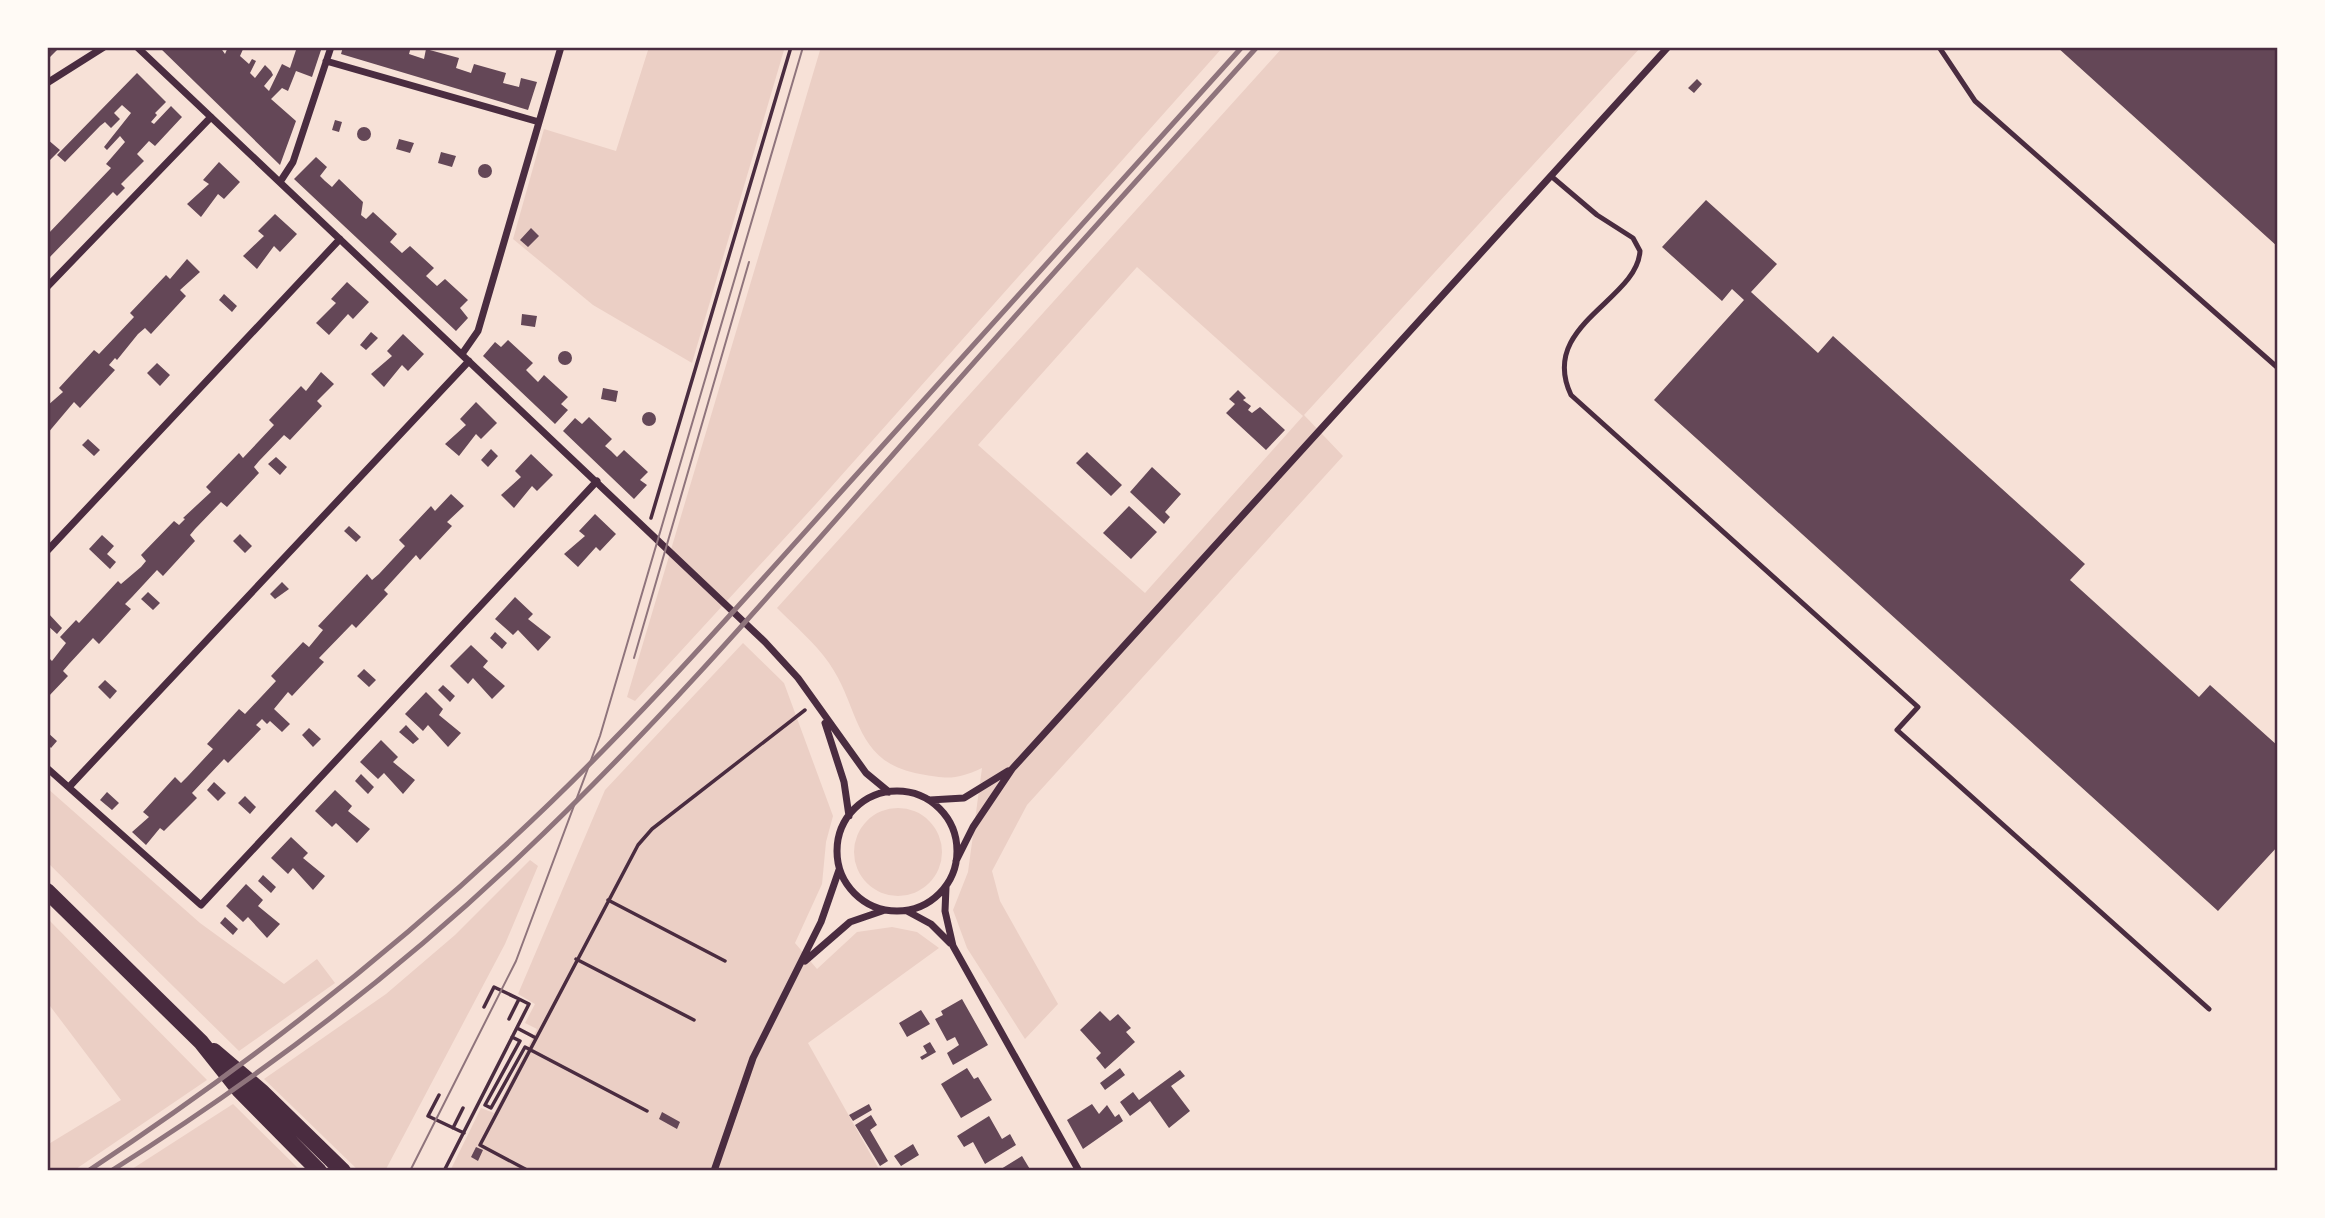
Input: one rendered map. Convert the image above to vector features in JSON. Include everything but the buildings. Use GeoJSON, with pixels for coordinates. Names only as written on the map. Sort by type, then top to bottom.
{"type":"FeatureCollection","features":[{"type":"Feature","properties":{"kind":"main road"},"geometry":{"type":"LineString","coordinates":[[47,891],[201,1042],[261,1091],[343,1171]]}},
{"type":"Feature","properties":{"kind":"main road"},"geometry":{"type":"LineString","coordinates":[[201,1042],[240,1091],[319,1171]]}},
{"type":"Feature","properties":{"kind":"street"},"geometry":{"type":"LineString","coordinates":[[47,83],[104,47]]}},
{"type":"Feature","properties":{"kind":"street"},"geometry":{"type":"LineString","coordinates":[[137,47],[648,529],[790,667],[822,716],[866,773],[889,792]]}},
{"type":"Feature","properties":{"kind":"street"},"geometry":{"type":"LineString","coordinates":[[280,182],[293,162],[331,47]]}},
{"type":"Feature","properties":{"kind":"street"},"geometry":{"type":"LineString","coordinates":[[462,354],[478,331],[561,47]]}},
{"type":"Feature","properties":{"kind":"street"},"geometry":{"type":"LineString","coordinates":[[953,946],[945,911],[946,886],[972,827],[1012,769],[1668,47]]}},
{"type":"Feature","properties":{"kind":"street"},"geometry":{"type":"LineString","coordinates":[[326,61],[539,122]]}},
{"type":"Feature","properties":{"kind":"street"},"geometry":{"type":"LineString","coordinates":[[47,287],[211,117]]}},
{"type":"Feature","properties":{"kind":"street"},"geometry":{"type":"LineString","coordinates":[[47,551],[340,239]]}},
{"type":"Feature","properties":{"kind":"street"},"geometry":{"type":"LineString","coordinates":[[69,787],[469,361]]}},
{"type":"Feature","properties":{"kind":"street"},"geometry":{"type":"LineString","coordinates":[[47,768],[201,905],[597,481]]}},
{"type":"Feature","properties":{"kind":"street"},"geometry":{"type":"LineString","coordinates":[[822,716],[844,782],[849,816]]}},
{"type":"Feature","properties":{"kind":"street"},"geometry":{"type":"LineString","coordinates":[[928,800],[964,798],[1012,769]]}},
{"type":"Feature","properties":{"kind":"street"},"geometry":{"type":"LineString","coordinates":[[714,1171],[758,1047],[834,891],[840,869],[839,837],[849,816],[866,800],[889,792],[913,793],[942,811],[957,844],[956,861]]}},
{"type":"Feature","properties":{"kind":"street"},"geometry":{"type":"LineString","coordinates":[[840,869],[857,896],[886,910]]}},
{"type":"Feature","properties":{"kind":"street"},"geometry":{"type":"LineString","coordinates":[[799,967],[841,928],[886,910],[907,910],[929,902],[946,886]]}},
{"type":"Feature","properties":{"kind":"street"},"geometry":{"type":"LineString","coordinates":[[907,910],[932,924],[953,946],[1079,1171]]}},
{"type":"Feature","properties":{"kind":"lane"},"geometry":{"type":"LineString","coordinates":[[1939,47],[1975,101],[2278,368]]}},
{"type":"Feature","properties":{"kind":"lane"},"geometry":{"type":"LineString","coordinates":[[1551,176],[1597,215],[1633,239],[1640,251],[1633,271],[1568,347],[1564,367],[1571,395],[1918,707],[1897,730],[2209,1009]]}},
{"type":"Feature","properties":{"kind":"path"},"geometry":{"type":"LineString","coordinates":[[648,529],[791,47]]}},
{"type":"Feature","properties":{"kind":"path"},"geometry":{"type":"LineString","coordinates":[[529,1171],[480,1145],[576,959],[645,836],[814,702]]}},
{"type":"Feature","properties":{"kind":"path"},"geometry":{"type":"LineString","coordinates":[[608,900],[725,961]]}},
{"type":"Feature","properties":{"kind":"path"},"geometry":{"type":"LineString","coordinates":[[576,959],[694,1020]]}},
{"type":"Feature","properties":{"kind":"path"},"geometry":{"type":"LineString","coordinates":[[443,1171],[529,1004],[494,987],[484,1007]]}},
{"type":"Feature","properties":{"kind":"path"},"geometry":{"type":"LineString","coordinates":[[509,1019],[519,999]]}},
{"type":"Feature","properties":{"kind":"path"},"geometry":{"type":"LineString","coordinates":[[517,1028],[536,1038]]}},
{"type":"Feature","properties":{"kind":"path"},"geometry":{"type":"LineString","coordinates":[[512,1037],[520,1041],[485,1105],[491,1108],[511,1066],[525,1047],[647,1111]]}},
{"type":"Feature","properties":{"kind":"path"},"geometry":{"type":"LineString","coordinates":[[439,1095],[428,1116],[464,1133]]}},
{"type":"Feature","properties":{"kind":"path"},"geometry":{"type":"LineString","coordinates":[[453,1128],[463,1108]]}},
{"type":"Feature","properties":{"kind":"shaded area"},"geometry":{"type":"Polygon","coordinates":[[[649,47],[784,50],[692,363],[593,305],[513,239],[544,129],[616,151],[649,47]]]}},
{"type":"Feature","properties":{"kind":"shaded area"},"geometry":{"type":"Polygon","coordinates":[[[821,47],[1223,47],[815,505],[635,701],[627,697],[821,47]]]}},
{"type":"Feature","properties":{"kind":"shaded area"},"geometry":{"type":"Polygon","coordinates":[[[1283,47],[1641,47],[1304,415],[1343,456],[1027,805],[992,871],[1000,901],[1058,1004],[1025,1039],[967,948],[953,910],[968,872],[982,768],[965,775],[938,777],[898,768],[882,758],[870,746],[861,731],[829,663],[777,608],[1283,47]],[[1137,267],[978,445],[1145,593],[1303,416],[1137,267]]]}},
{"type":"Feature","properties":{"kind":"shaded area"},"geometry":{"type":"Polygon","coordinates":[[[743,643],[784,683],[833,816],[826,842],[822,884],[795,943],[817,969],[857,932],[892,927],[917,932],[939,948],[808,1043],[880,1171],[450,1171],[481,1108],[494,1113],[537,1029],[525,1023],[535,1004],[518,994],[605,790],[743,643]]]}},
{"type":"Feature","properties":{"kind":"shaded area"},"geometry":{"type":"Polygon","coordinates":[[[47,788],[200,923],[284,984],[317,959],[335,983],[239,1051],[47,862],[47,788]]]}},
{"type":"Feature","properties":{"kind":"shaded area"},"geometry":{"type":"Polygon","coordinates":[[[898,808],[915,811],[929,821],[939,835],[942,852],[939,869],[929,883],[915,893],[898,896],[881,893],[867,883],[857,869],[854,852],[857,835],[867,821],[881,811],[898,808]]]}},
{"type":"Feature","properties":{"kind":"shaded area"},"geometry":{"type":"Polygon","coordinates":[[[530,860],[538,866],[505,944],[385,1171],[359,1171],[264,1079],[386,994],[455,935],[530,860]]]}},
{"type":"Feature","properties":{"kind":"shaded area"},"geometry":{"type":"Polygon","coordinates":[[[47,918],[207,1080],[73,1171],[47,1171],[47,1145],[121,1100],[47,1002],[47,918]]]}},
{"type":"Feature","properties":{"kind":"shaded area"},"geometry":{"type":"Polygon","coordinates":[[[233,1104],[301,1171],[129,1171],[233,1104]]]}},
{"type":"Feature","properties":{"kind":"tram line"},"geometry":{"type":"LineString","coordinates":[[410,1171],[516,961],[600,736],[803,47]]}},
{"type":"Feature","properties":{"kind":"tram line"},"geometry":{"type":"LineString","coordinates":[[634,658],[749,262]]}},
{"type":"Feature","properties":{"kind":"railway"},"geometry":{"type":"LineString","coordinates":[[88,1171],[199,1095],[306,1015],[410,930],[553,800],[638,715],[719,627],[1242,47]]}},
{"type":"Feature","properties":{"kind":"railway"},"geometry":{"type":"LineString","coordinates":[[111,1171],[219,1100],[324,1023],[425,942],[521,855],[681,693],[1257,47]]}}]}
